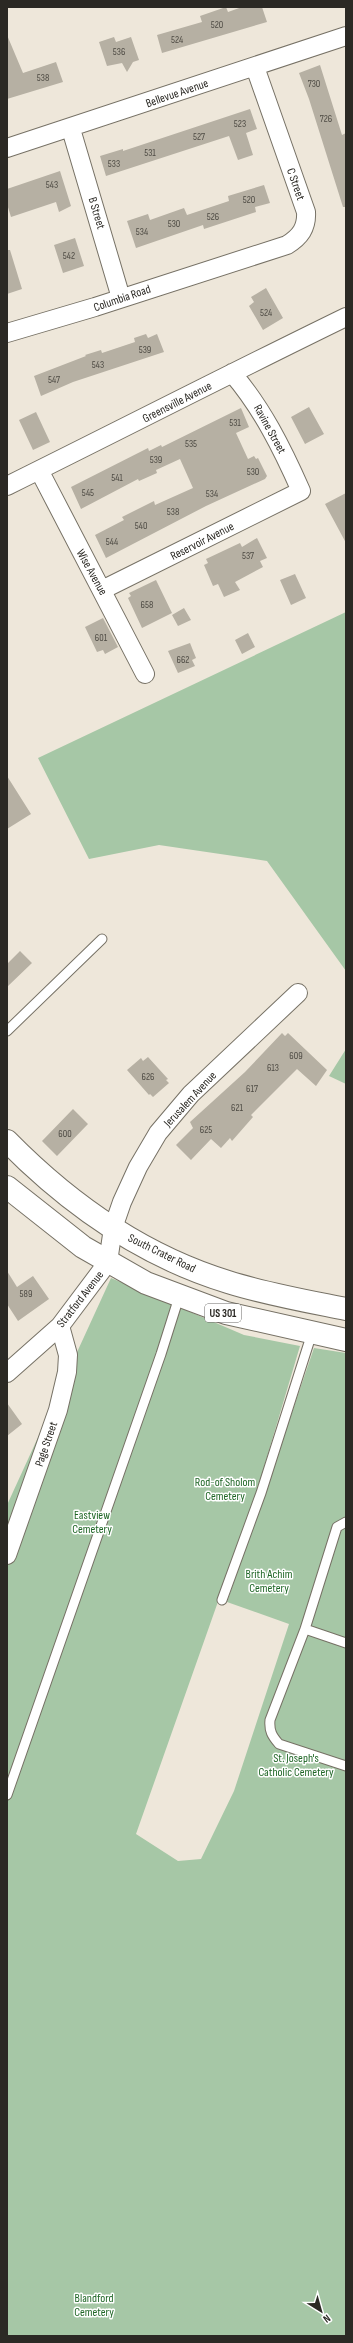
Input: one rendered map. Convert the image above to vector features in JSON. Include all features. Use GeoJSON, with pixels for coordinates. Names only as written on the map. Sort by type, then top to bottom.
{"type":"FeatureCollection","features":[{"type":"Feature","properties":{"kind":"main road","name":"South Crater Road"},"geometry":{"type":"LineString","coordinates":[[7,1141],[60,1191],[113,1228],[150,1250],[213,1277],[294,1298],[346,1309]]}},
{"type":"Feature","properties":{"kind":"main road","name":"US 301"},"geometry":{"type":"LineString","coordinates":[[7,1187],[83,1247],[146,1283],[226,1314],[346,1340]]}},
{"type":"Feature","properties":{"kind":"street","name":"Bellevue Avenue"},"geometry":{"type":"LineString","coordinates":[[7,148],[71,129],[346,36]]}},
{"type":"Feature","properties":{"kind":"street","name":"C Street"},"geometry":{"type":"LineString","coordinates":[[236,261],[287,245],[296,240],[303,231],[307,221],[306,212],[255,66]]}},
{"type":"Feature","properties":{"kind":"street","name":"B Street"},"geometry":{"type":"LineString","coordinates":[[71,129],[121,298]]}},
{"type":"Feature","properties":{"kind":"street","name":"Columbia Road"},"geometry":{"type":"LineString","coordinates":[[7,333],[236,261]]}},
{"type":"Feature","properties":{"kind":"street","name":"Greensville Avenue"},"geometry":{"type":"LineString","coordinates":[[7,486],[346,317]]}},
{"type":"Feature","properties":{"kind":"street","name":"Ravine Street"},"geometry":{"type":"LineString","coordinates":[[232,373],[250,394],[269,424],[301,491]]}},
{"type":"Feature","properties":{"kind":"street","name":"Wise Avenue"},"geometry":{"type":"LineString","coordinates":[[39,470],[145,674]]}},
{"type":"Feature","properties":{"kind":"street","name":"Reservoir Avenue"},"geometry":{"type":"LineString","coordinates":[[102,590],[301,491]]}},
{"type":"Feature","properties":{"kind":"street","name":"Jerusalem Avenue"},"geometry":{"type":"LineString","coordinates":[[113,1228],[138,1167],[158,1133],[191,1094],[298,994]]}},
{"type":"Feature","properties":{"kind":"street","name":"Stratford Avenue"},"geometry":{"type":"LineString","coordinates":[[7,1373],[60,1326],[108,1262],[113,1228]]}},
{"type":"Feature","properties":{"kind":"street","name":"Page Street"},"geometry":{"type":"LineString","coordinates":[[7,1556],[58,1410],[65,1380],[68,1355],[60,1326]]}},
{"type":"Feature","properties":{"kind":"lane"},"geometry":{"type":"LineString","coordinates":[[7,1031],[102,939]]}},
{"type":"Feature","properties":{"kind":"lane"},"geometry":{"type":"LineString","coordinates":[[7,1795],[161,1354],[179,1297]]}},
{"type":"Feature","properties":{"kind":"lane"},"geometry":{"type":"LineString","coordinates":[[222,1600],[261,1493],[312,1333]]}},
{"type":"Feature","properties":{"kind":"lane"},"geometry":{"type":"LineString","coordinates":[[346,1522],[337,1527],[305,1629],[270,1720],[270,1729],[273,1738],[280,1744],[346,1766]]}},
{"type":"Feature","properties":{"kind":"lane"},"geometry":{"type":"LineString","coordinates":[[305,1629],[346,1643]]}},
{"type":"Feature","properties":{"kind":"green space"},"geometry":{"type":"Polygon","coordinates":[[[346,612],[346,971],[267,861],[159,845],[89,859],[38,758],[346,612]]]}},
{"type":"Feature","properties":{"kind":"green space"},"geometry":{"type":"Polygon","coordinates":[[[346,1049],[346,1084],[329,1076],[346,1049]]]}},
{"type":"Feature","properties":{"kind":"green space"},"geometry":{"type":"Polygon","coordinates":[[[111,1278],[244,1335],[300,1346],[256,1494],[136,1834],[178,1861],[201,1859],[234,1791],[289,1624],[227,1602],[314,1348],[346,1353],[346,2336],[7,2336],[7,1505],[111,1278]]]}},
{"type":"Feature","properties":{"kind":"building"},"geometry":{"type":"Polygon","coordinates":[[[226,7],[228,12],[242,7],[262,7],[267,22],[162,53],[157,35],[202,22],[200,16],[226,7]]]}},
{"type":"Feature","properties":{"kind":"building"},"geometry":{"type":"Polygon","coordinates":[[[7,35],[23,73],[56,62],[63,82],[7,99],[7,35]]]}},
{"type":"Feature","properties":{"kind":"building"},"geometry":{"type":"Polygon","coordinates":[[[114,37],[116,42],[131,37],[139,60],[133,62],[127,72],[122,63],[107,66],[99,42],[114,37]]]}},
{"type":"Feature","properties":{"kind":"building"},"geometry":{"type":"Polygon","coordinates":[[[320,65],[342,135],[346,133],[346,207],[343,207],[309,99],[299,73],[320,65]]]}},
{"type":"Feature","properties":{"kind":"building"},"geometry":{"type":"Polygon","coordinates":[[[250,109],[257,129],[246,133],[253,155],[238,160],[229,136],[106,176],[100,156],[123,149],[123,151],[250,109]]]}},
{"type":"Feature","properties":{"kind":"building"},"geometry":{"type":"Polygon","coordinates":[[[60,171],[71,206],[59,212],[56,202],[11,217],[7,204],[7,189],[60,171]]]}},
{"type":"Feature","properties":{"kind":"building"},"geometry":{"type":"Polygon","coordinates":[[[264,185],[270,203],[255,207],[256,212],[204,229],[203,225],[136,248],[127,221],[148,214],[150,220],[184,208],[187,215],[229,201],[228,196],[264,185]]]}},
{"type":"Feature","properties":{"kind":"building"},"geometry":{"type":"Polygon","coordinates":[[[75,238],[84,266],[63,273],[54,245],[75,238]]]}},
{"type":"Feature","properties":{"kind":"building"},"geometry":{"type":"Polygon","coordinates":[[[7,250],[10,250],[22,289],[7,294],[7,250]]]}},
{"type":"Feature","properties":{"kind":"building"},"geometry":{"type":"Polygon","coordinates":[[[266,288],[283,318],[263,330],[249,306],[254,302],[251,297],[266,288]]]}},
{"type":"Feature","properties":{"kind":"building"},"geometry":{"type":"Polygon","coordinates":[[[146,334],[148,338],[157,334],[164,352],[73,382],[41,396],[34,376],[86,356],[85,355],[101,350],[102,353],[135,342],[134,338],[146,334]]]}},
{"type":"Feature","properties":{"kind":"building"},"geometry":{"type":"Polygon","coordinates":[[[309,407],[324,434],[305,444],[291,417],[309,407]]]}},
{"type":"Feature","properties":{"kind":"building"},"geometry":{"type":"Polygon","coordinates":[[[241,408],[249,427],[236,433],[248,459],[254,456],[256,459],[258,458],[267,476],[265,479],[206,506],[106,558],[95,535],[124,520],[122,517],[154,501],[155,505],[193,488],[180,459],[156,470],[157,473],[139,481],[138,479],[81,509],[71,487],[148,448],[149,451],[161,445],[162,447],[241,408]]]}},
{"type":"Feature","properties":{"kind":"building"},"geometry":{"type":"Polygon","coordinates":[[[36,412],[50,442],[33,450],[19,420],[36,412]]]}},
{"type":"Feature","properties":{"kind":"building"},"geometry":{"type":"Polygon","coordinates":[[[346,493],[346,543],[325,504],[346,493]]]}},
{"type":"Feature","properties":{"kind":"building"},"geometry":{"type":"Polygon","coordinates":[[[257,538],[267,558],[260,561],[263,567],[235,582],[240,590],[224,597],[218,584],[213,586],[204,565],[208,563],[206,559],[240,543],[242,547],[257,538]]]}},
{"type":"Feature","properties":{"kind":"building"},"geometry":{"type":"Polygon","coordinates":[[[295,574],[306,598],[291,605],[280,580],[295,574]]]}},
{"type":"Feature","properties":{"kind":"building"},"geometry":{"type":"Polygon","coordinates":[[[156,580],[172,613],[142,628],[128,598],[131,596],[129,593],[156,580]]]}},
{"type":"Feature","properties":{"kind":"building"},"geometry":{"type":"Polygon","coordinates":[[[184,608],[191,620],[178,626],[172,615],[184,608]]]}},
{"type":"Feature","properties":{"kind":"building"},"geometry":{"type":"Polygon","coordinates":[[[103,618],[118,647],[105,654],[103,650],[97,652],[85,627],[103,618]]]}},
{"type":"Feature","properties":{"kind":"building"},"geometry":{"type":"Polygon","coordinates":[[[248,633],[255,647],[242,654],[235,640],[248,633]]]}},
{"type":"Feature","properties":{"kind":"building"},"geometry":{"type":"Polygon","coordinates":[[[190,643],[196,658],[192,660],[195,666],[178,673],[168,651],[190,643]]]}},
{"type":"Feature","properties":{"kind":"building"},"geometry":{"type":"Polygon","coordinates":[[[7,776],[31,814],[7,829],[7,776]]]}},
{"type":"Feature","properties":{"kind":"building"},"geometry":{"type":"Polygon","coordinates":[[[20,951],[32,963],[7,987],[7,964],[20,951]]]}},
{"type":"Feature","properties":{"kind":"building"},"geometry":{"type":"Polygon","coordinates":[[[282,1033],[285,1036],[288,1033],[327,1070],[316,1086],[297,1069],[251,1115],[253,1117],[232,1141],[230,1138],[221,1148],[211,1139],[191,1160],[176,1145],[193,1128],[190,1122],[245,1072],[282,1033]]]}},
{"type":"Feature","properties":{"kind":"building"},"geometry":{"type":"Polygon","coordinates":[[[148,1057],[168,1079],[166,1080],[169,1083],[153,1097],[150,1094],[149,1095],[127,1070],[141,1058],[143,1061],[148,1057]]]}},
{"type":"Feature","properties":{"kind":"building"},"geometry":{"type":"Polygon","coordinates":[[[73,1109],[88,1124],[57,1156],[42,1141],[73,1109]]]}},
{"type":"Feature","properties":{"kind":"building"},"geometry":{"type":"Polygon","coordinates":[[[7,1271],[17,1287],[33,1276],[49,1299],[18,1321],[7,1304],[7,1271]]]}},
{"type":"Feature","properties":{"kind":"building"},"geometry":{"type":"Polygon","coordinates":[[[7,1403],[22,1424],[7,1436],[7,1403]]]}},
{"type":"Feature","properties":{"kind":"park label","name":"Rod-of Sholom Cemetery"},"geometry":{"type":"Point","coordinates":[225,1489]}},
{"type":"Feature","properties":{"kind":"park label","name":"Eastview Cemetery"},"geometry":{"type":"Point","coordinates":[92,1522]}},
{"type":"Feature","properties":{"kind":"park label","name":"Brith Achim Cemetery"},"geometry":{"type":"Point","coordinates":[269,1581]}},
{"type":"Feature","properties":{"kind":"park label","name":"St. Joseph's Catholic Cemetery"},"geometry":{"type":"Point","coordinates":[296,1765]}},
{"type":"Feature","properties":{"kind":"park label","name":"Blandford Cemetery"},"geometry":{"type":"Point","coordinates":[94,2305]}}]}
